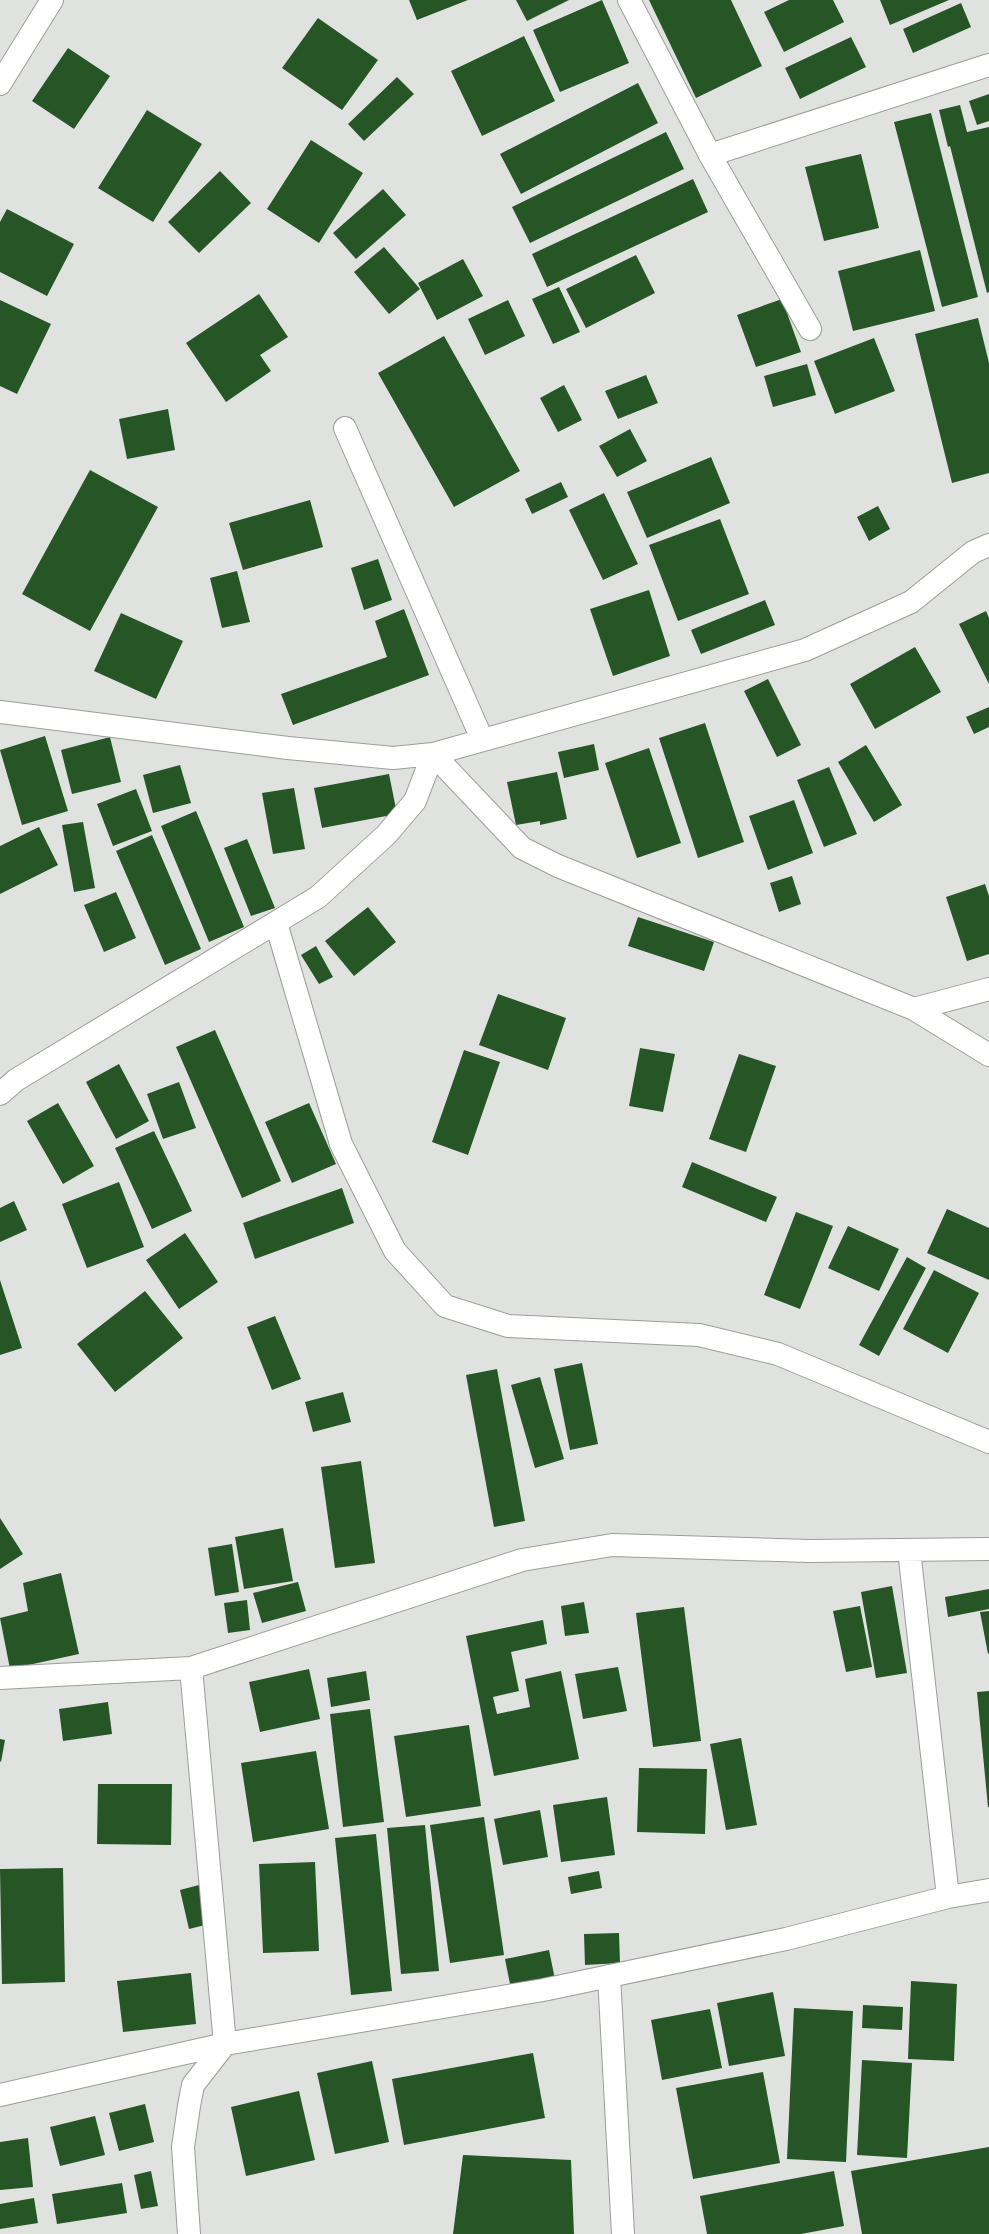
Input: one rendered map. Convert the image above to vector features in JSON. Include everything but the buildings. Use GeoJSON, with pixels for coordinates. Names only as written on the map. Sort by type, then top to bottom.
{"type":"FeatureCollection","features":[{"type":"Feature","properties":{"kind":"street"},"geometry":{"type":"LineString","coordinates":[[0,84],[52,0]]}},
{"type":"Feature","properties":{"kind":"street"},"geometry":{"type":"LineString","coordinates":[[628,0],[710,155],[810,329]]}},
{"type":"Feature","properties":{"kind":"street"},"geometry":{"type":"LineString","coordinates":[[710,155],[989,65]]}},
{"type":"Feature","properties":{"kind":"street"},"geometry":{"type":"LineString","coordinates":[[345,428],[482,739]]}},
{"type":"Feature","properties":{"kind":"street"},"geometry":{"type":"LineString","coordinates":[[0,712],[288,748],[393,758],[433,754],[482,739],[805,650],[911,602],[973,552],[989,545]]}},
{"type":"Feature","properties":{"kind":"street"},"geometry":{"type":"LineString","coordinates":[[0,1094],[16,1080],[318,897],[386,835],[415,801],[433,754]]}},
{"type":"Feature","properties":{"kind":"street"},"geometry":{"type":"LineString","coordinates":[[433,754],[522,848],[558,866],[914,1009],[989,1055]]}},
{"type":"Feature","properties":{"kind":"street"},"geometry":{"type":"LineString","coordinates":[[276,922],[341,1144],[395,1251],[446,1306],[508,1326],[699,1335],[778,1354],[989,1442]]}},
{"type":"Feature","properties":{"kind":"street"},"geometry":{"type":"LineString","coordinates":[[914,1009],[989,989]]}},
{"type":"Feature","properties":{"kind":"street"},"geometry":{"type":"LineString","coordinates":[[0,1678],[191,1668],[522,1560],[612,1545],[809,1551],[989,1549]]}},
{"type":"Feature","properties":{"kind":"street"},"geometry":{"type":"LineString","coordinates":[[909,1550],[948,1898]]}},
{"type":"Feature","properties":{"kind":"street"},"geometry":{"type":"LineString","coordinates":[[189,2234],[183,2147],[188,2106],[193,2085],[225,2044],[191,1668]]}},
{"type":"Feature","properties":{"kind":"street"},"geometry":{"type":"LineString","coordinates":[[0,2095],[225,2044],[543,1990],[786,1939],[948,1898],[989,1890]]}},
{"type":"Feature","properties":{"kind":"street"},"geometry":{"type":"LineString","coordinates":[[609,1976],[623,2234]]}}]}
